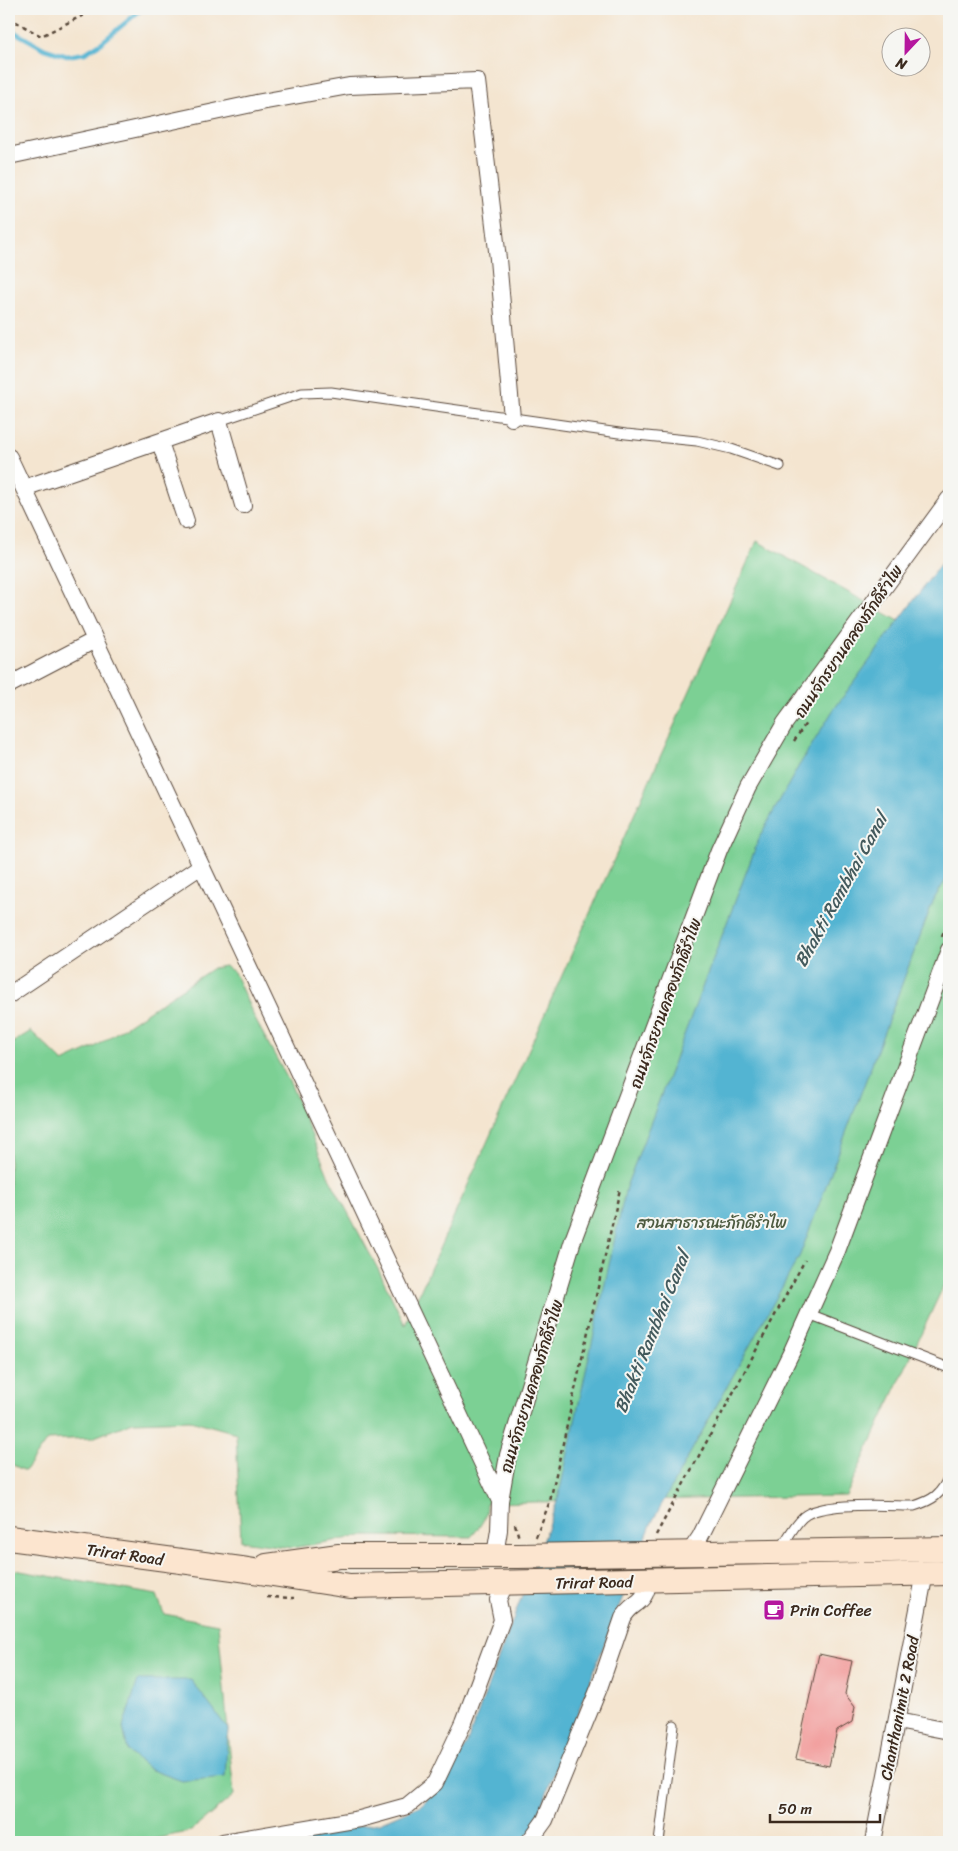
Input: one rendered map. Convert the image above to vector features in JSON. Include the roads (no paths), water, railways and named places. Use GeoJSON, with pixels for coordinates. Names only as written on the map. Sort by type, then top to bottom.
{"type":"FeatureCollection","features":[{"type":"Feature","properties":{"kind":"main road","name":"Trirat Road"},"geometry":{"type":"LineString","coordinates":[[9,1538],[241,1569],[350,1586],[949,1573]]}},
{"type":"Feature","properties":{"kind":"main road","name":"Trirat Road"},"geometry":{"type":"LineString","coordinates":[[241,1569],[339,1556],[494,1555],[524,1547],[659,1546],[689,1553],[949,1549]]}},
{"type":"Feature","properties":{"kind":"street"},"geometry":{"type":"LineString","coordinates":[[9,156],[261,102],[349,86],[477,81],[498,258],[512,418]]}},
{"type":"Feature","properties":{"kind":"street"},"geometry":{"type":"LineString","coordinates":[[24,488],[219,421],[243,506]]}},
{"type":"Feature","properties":{"kind":"street"},"geometry":{"type":"LineString","coordinates":[[160,442],[186,521]]}},
{"type":"Feature","properties":{"kind":"street"},"geometry":{"type":"LineString","coordinates":[[9,457],[500,1501]]}},
{"type":"Feature","properties":{"kind":"street"},"geometry":{"type":"LineString","coordinates":[[494,1555],[499,1530],[500,1501],[508,1455],[573,1240],[719,850],[748,787],[786,723],[949,499]]}},
{"type":"Feature","properties":{"kind":"street"},"geometry":{"type":"LineString","coordinates":[[9,685],[94,640]]}},
{"type":"Feature","properties":{"kind":"street"},"geometry":{"type":"LineString","coordinates":[[9,995],[201,866]]}},
{"type":"Feature","properties":{"kind":"street"},"geometry":{"type":"LineString","coordinates":[[689,1553],[700,1537],[792,1352],[837,1252],[944,947]]}},
{"type":"Feature","properties":{"kind":"street","name":"Chanthanimit 2 Road"},"geometry":{"type":"LineString","coordinates":[[873,1842],[924,1573]]}},
{"type":"Feature","properties":{"kind":"street"},"geometry":{"type":"LineString","coordinates":[[529,1842],[545,1820],[599,1688],[623,1618],[626,1612],[635,1606],[647,1592],[648,1581]]}},
{"type":"Feature","properties":{"kind":"street"},"geometry":{"type":"LineString","coordinates":[[223,1842],[360,1819],[407,1806],[435,1783],[464,1722],[502,1620],[498,1600],[505,1584]]}},
{"type":"Feature","properties":{"kind":"street"},"geometry":{"type":"LineString","coordinates":[[897,1721],[949,1731]]}},
{"type":"Feature","properties":{"kind":"lane"},"geometry":{"type":"LineString","coordinates":[[219,421],[302,394],[316,392],[340,393],[626,434],[705,443],[731,449],[780,466]]}},
{"type":"Feature","properties":{"kind":"lane"},"geometry":{"type":"LineString","coordinates":[[809,1314],[949,1368]]}},
{"type":"Feature","properties":{"kind":"lane"},"geometry":{"type":"LineString","coordinates":[[779,1552],[802,1518],[812,1511],[830,1507],[914,1506],[937,1496],[946,1485],[949,1476]]}},
{"type":"Feature","properties":{"kind":"lane"},"geometry":{"type":"LineString","coordinates":[[659,1842],[674,1725]]}},
{"type":"Feature","properties":{"kind":"water","name":"Bhakti Rambhai Canal"},"geometry":{"type":"Polygon","coordinates":[[[949,552],[949,875],[934,899],[800,1255],[652,1522],[532,1830],[521,1842],[265,1842],[379,1823],[421,1805],[444,1783],[466,1745],[558,1499],[626,1187],[760,836],[797,769],[832,712],[949,552]]]}},
{"type":"Feature","properties":{"kind":"water"},"geometry":{"type":"Polygon","coordinates":[[[138,1680],[191,1680],[228,1729],[225,1777],[182,1781],[149,1769],[128,1752],[123,1727],[138,1680]]]}},
{"type":"Feature","properties":{"kind":"waterway"},"geometry":{"type":"LineString","coordinates":[[9,29],[45,49],[67,56],[85,53],[101,43],[142,9]]}},
{"type":"Feature","properties":{"kind":"place","name":"Prin Coffee"},"geometry":{"type":"Point","coordinates":[774,1610]}},
{"type":"Feature","properties":{"kind":"park label","name":"สวนสาธารณะภักดีรำไพ"},"geometry":{"type":"Point","coordinates":[712,1222]}}]}
